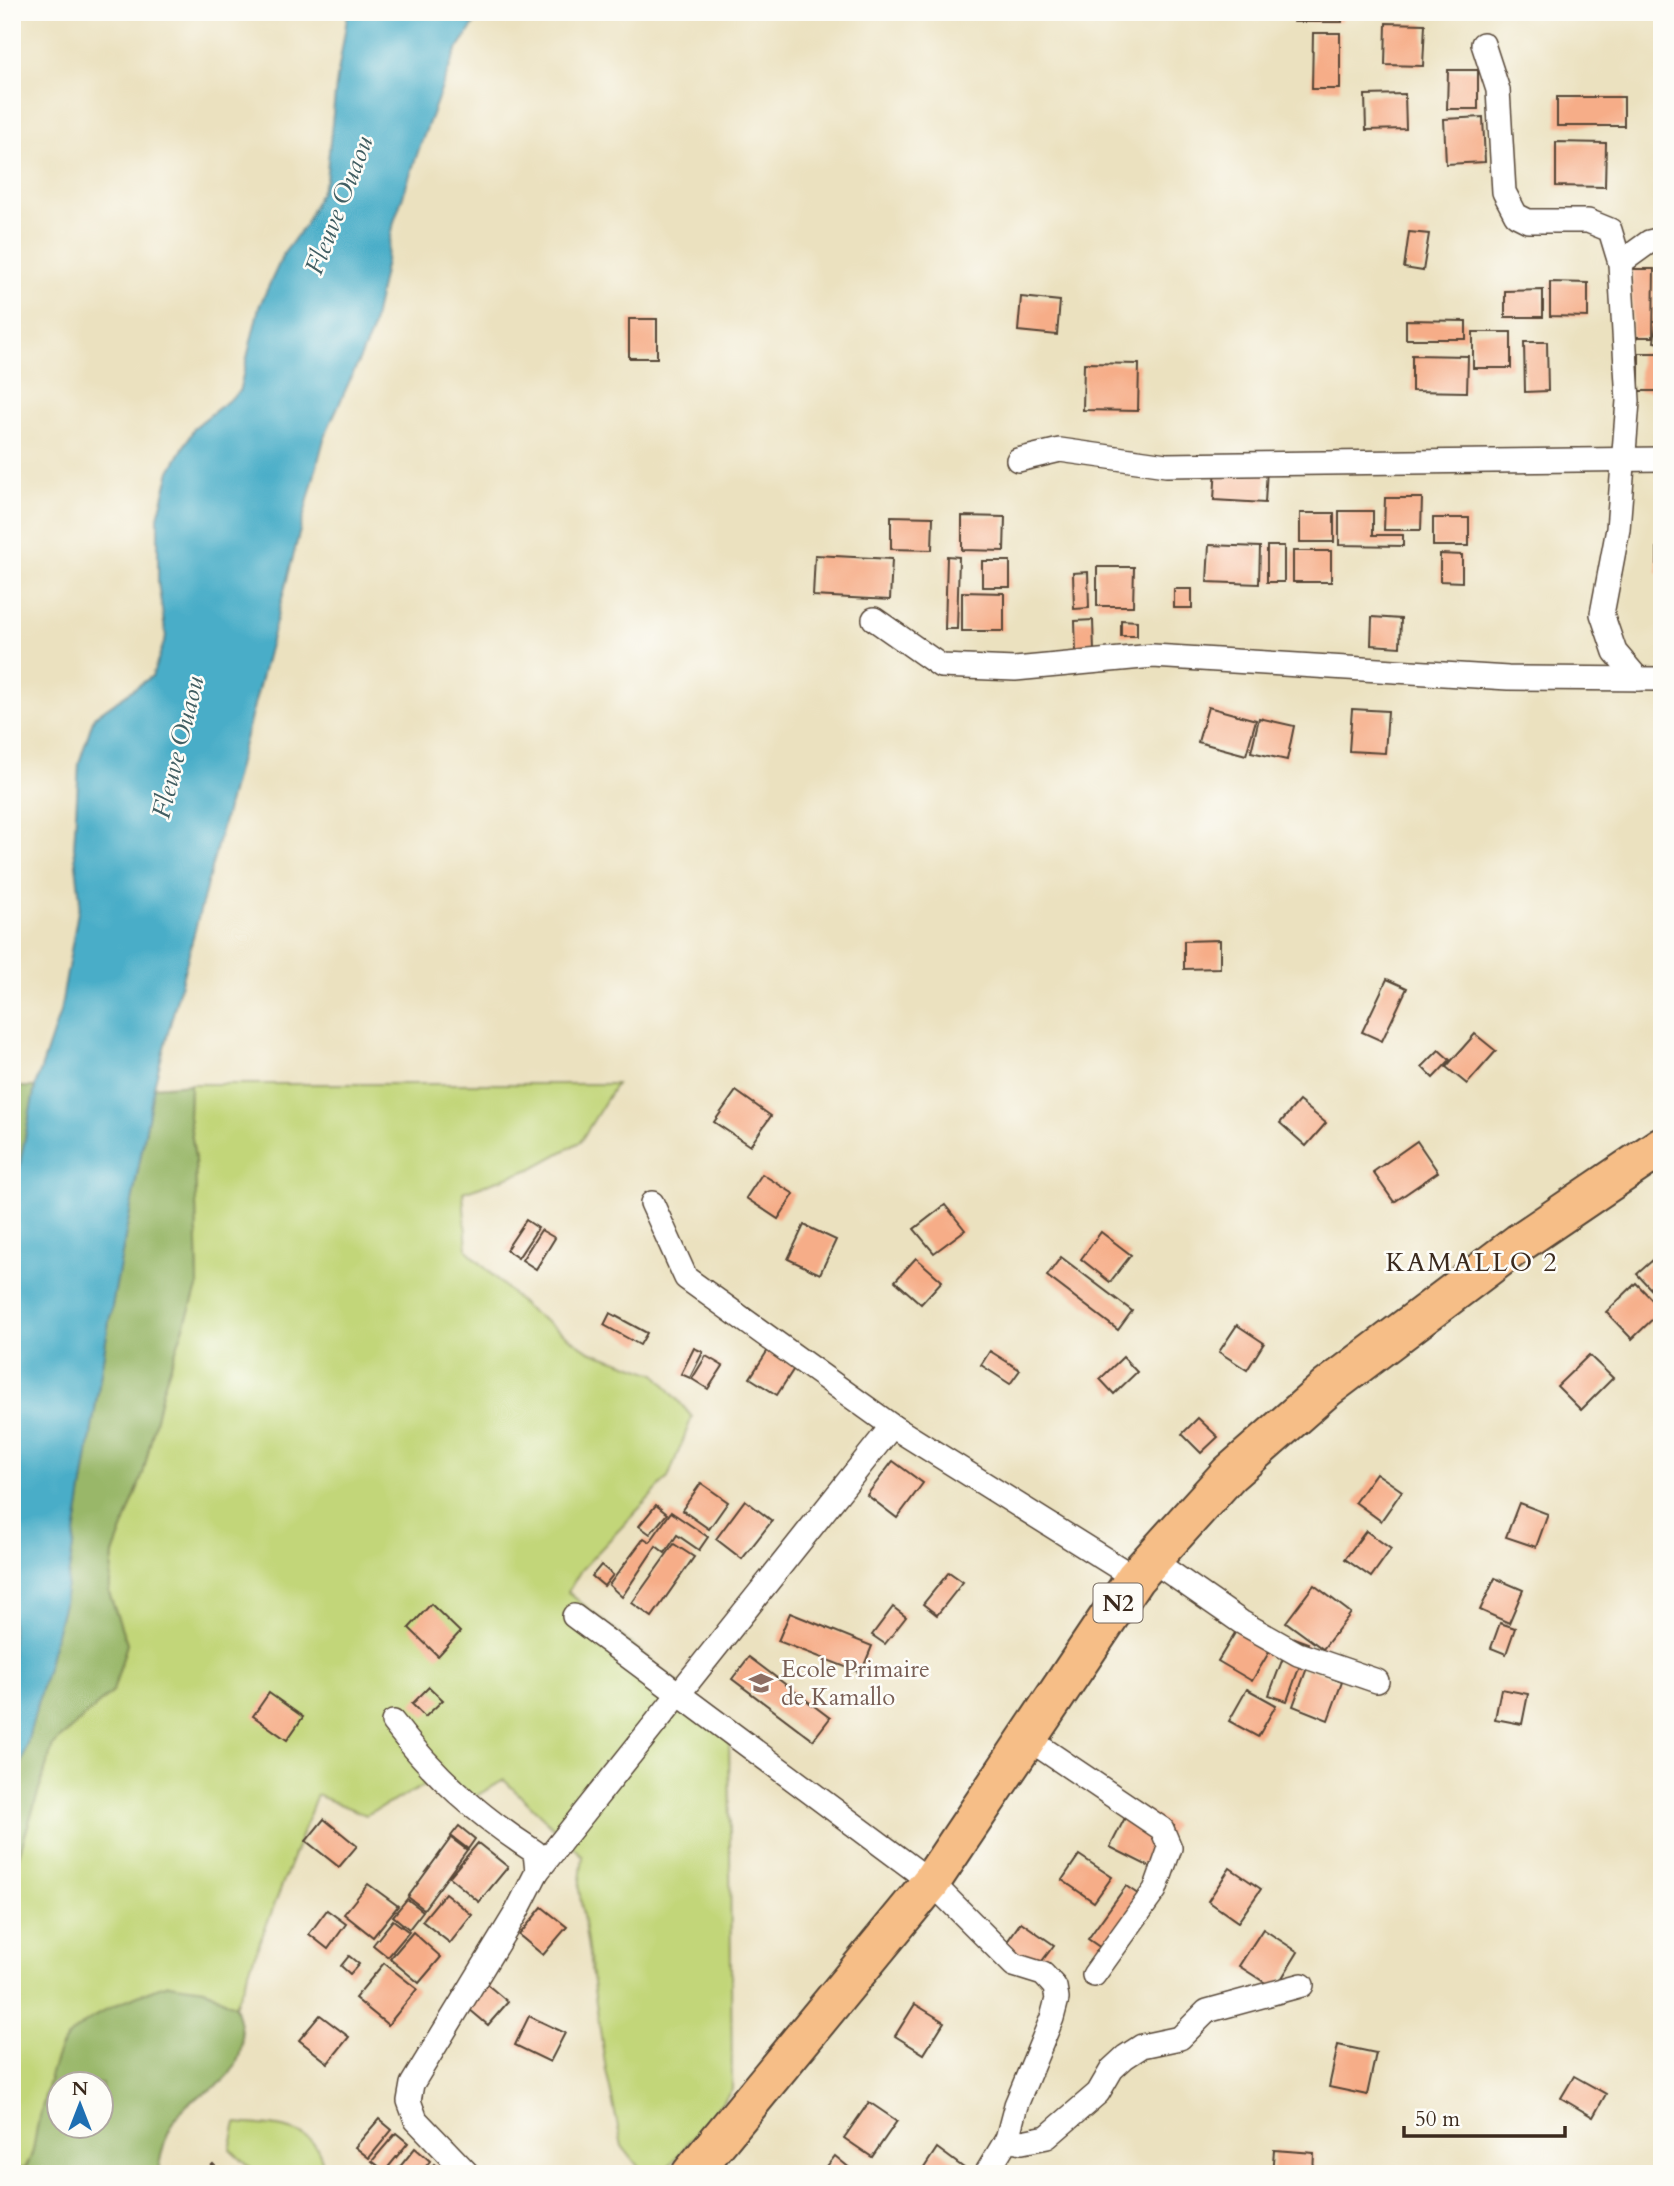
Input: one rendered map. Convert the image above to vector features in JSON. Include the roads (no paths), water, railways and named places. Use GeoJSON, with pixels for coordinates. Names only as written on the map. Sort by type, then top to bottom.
{"type":"FeatureCollection","features":[{"type":"Feature","properties":{"kind":"highway","name":"N2"},"geometry":{"type":"LineString","coordinates":[[691,2174],[930,1882],[1144,1569],[1229,1474],[1327,1388],[1519,1243],[1662,1146]]}},
{"type":"Feature","properties":{"kind":"street"},"geometry":{"type":"LineString","coordinates":[[1483,44],[1498,90],[1504,192],[1516,215],[1528,221],[1588,220],[1611,230],[1620,263],[1628,401],[1618,529],[1602,614],[1615,652],[1637,679]]}},
{"type":"Feature","properties":{"kind":"street"},"geometry":{"type":"LineString","coordinates":[[1620,263],[1649,242],[1662,239]]}},
{"type":"Feature","properties":{"kind":"street"},"geometry":{"type":"LineString","coordinates":[[1018,460],[1060,450],[1166,465],[1623,457],[1662,459]]}},
{"type":"Feature","properties":{"kind":"street"},"geometry":{"type":"LineString","coordinates":[[874,619],[941,666],[1015,668],[1153,656],[1508,678],[1662,679]]}},
{"type":"Feature","properties":{"kind":"street"},"geometry":{"type":"LineString","coordinates":[[652,1203],[686,1278],[892,1426],[1298,1654],[1377,1681]]}},
{"type":"Feature","properties":{"kind":"street"},"geometry":{"type":"LineString","coordinates":[[468,2174],[416,2120],[409,2101],[412,2084],[516,1913],[537,1872],[892,1426]]}},
{"type":"Feature","properties":{"kind":"street"},"geometry":{"type":"LineString","coordinates":[[574,1616],[930,1882],[1014,1965],[1043,1974],[1055,1987],[1057,2000],[1052,2018],[1016,2105],[1007,2139],[986,2174]]}},
{"type":"Feature","properties":{"kind":"street"},"geometry":{"type":"LineString","coordinates":[[393,1723],[425,1764],[486,1821],[535,1852],[537,1872]]}},
{"type":"Feature","properties":{"kind":"street"},"geometry":{"type":"LineString","coordinates":[[1027,1738],[1162,1829],[1170,1848],[1155,1890],[1094,1975]]}},
{"type":"Feature","properties":{"kind":"street"},"geometry":{"type":"LineString","coordinates":[[1007,2139],[1022,2142],[1047,2137],[1098,2093],[1112,2069],[1125,2057],[1142,2046],[1180,2038],[1207,2011],[1302,1985]]}},
{"type":"Feature","properties":{"kind":"water","name":"Fleuve Ouaou"},"geometry":{"type":"Polygon","coordinates":[[[348,12],[482,12],[455,53],[420,146],[394,222],[371,334],[325,435],[154,1086],[109,1322],[64,1603],[12,1800],[12,1204],[35,1087],[60,1012],[80,900],[74,847],[79,763],[94,717],[152,676],[166,637],[158,583],[158,517],[170,471],[195,427],[239,392],[259,307],[284,253],[305,225],[326,180],[336,85],[348,12]]]}},
{"type":"Feature","properties":{"kind":"place","name":"Ecole Primaire de Kamallo"},"geometry":{"type":"Point","coordinates":[761,1683]}},
{"type":"Feature","properties":{"kind":"district","name":"KAMALLO 2"},"geometry":{"type":"Point","coordinates":[1472,1262]}}]}
